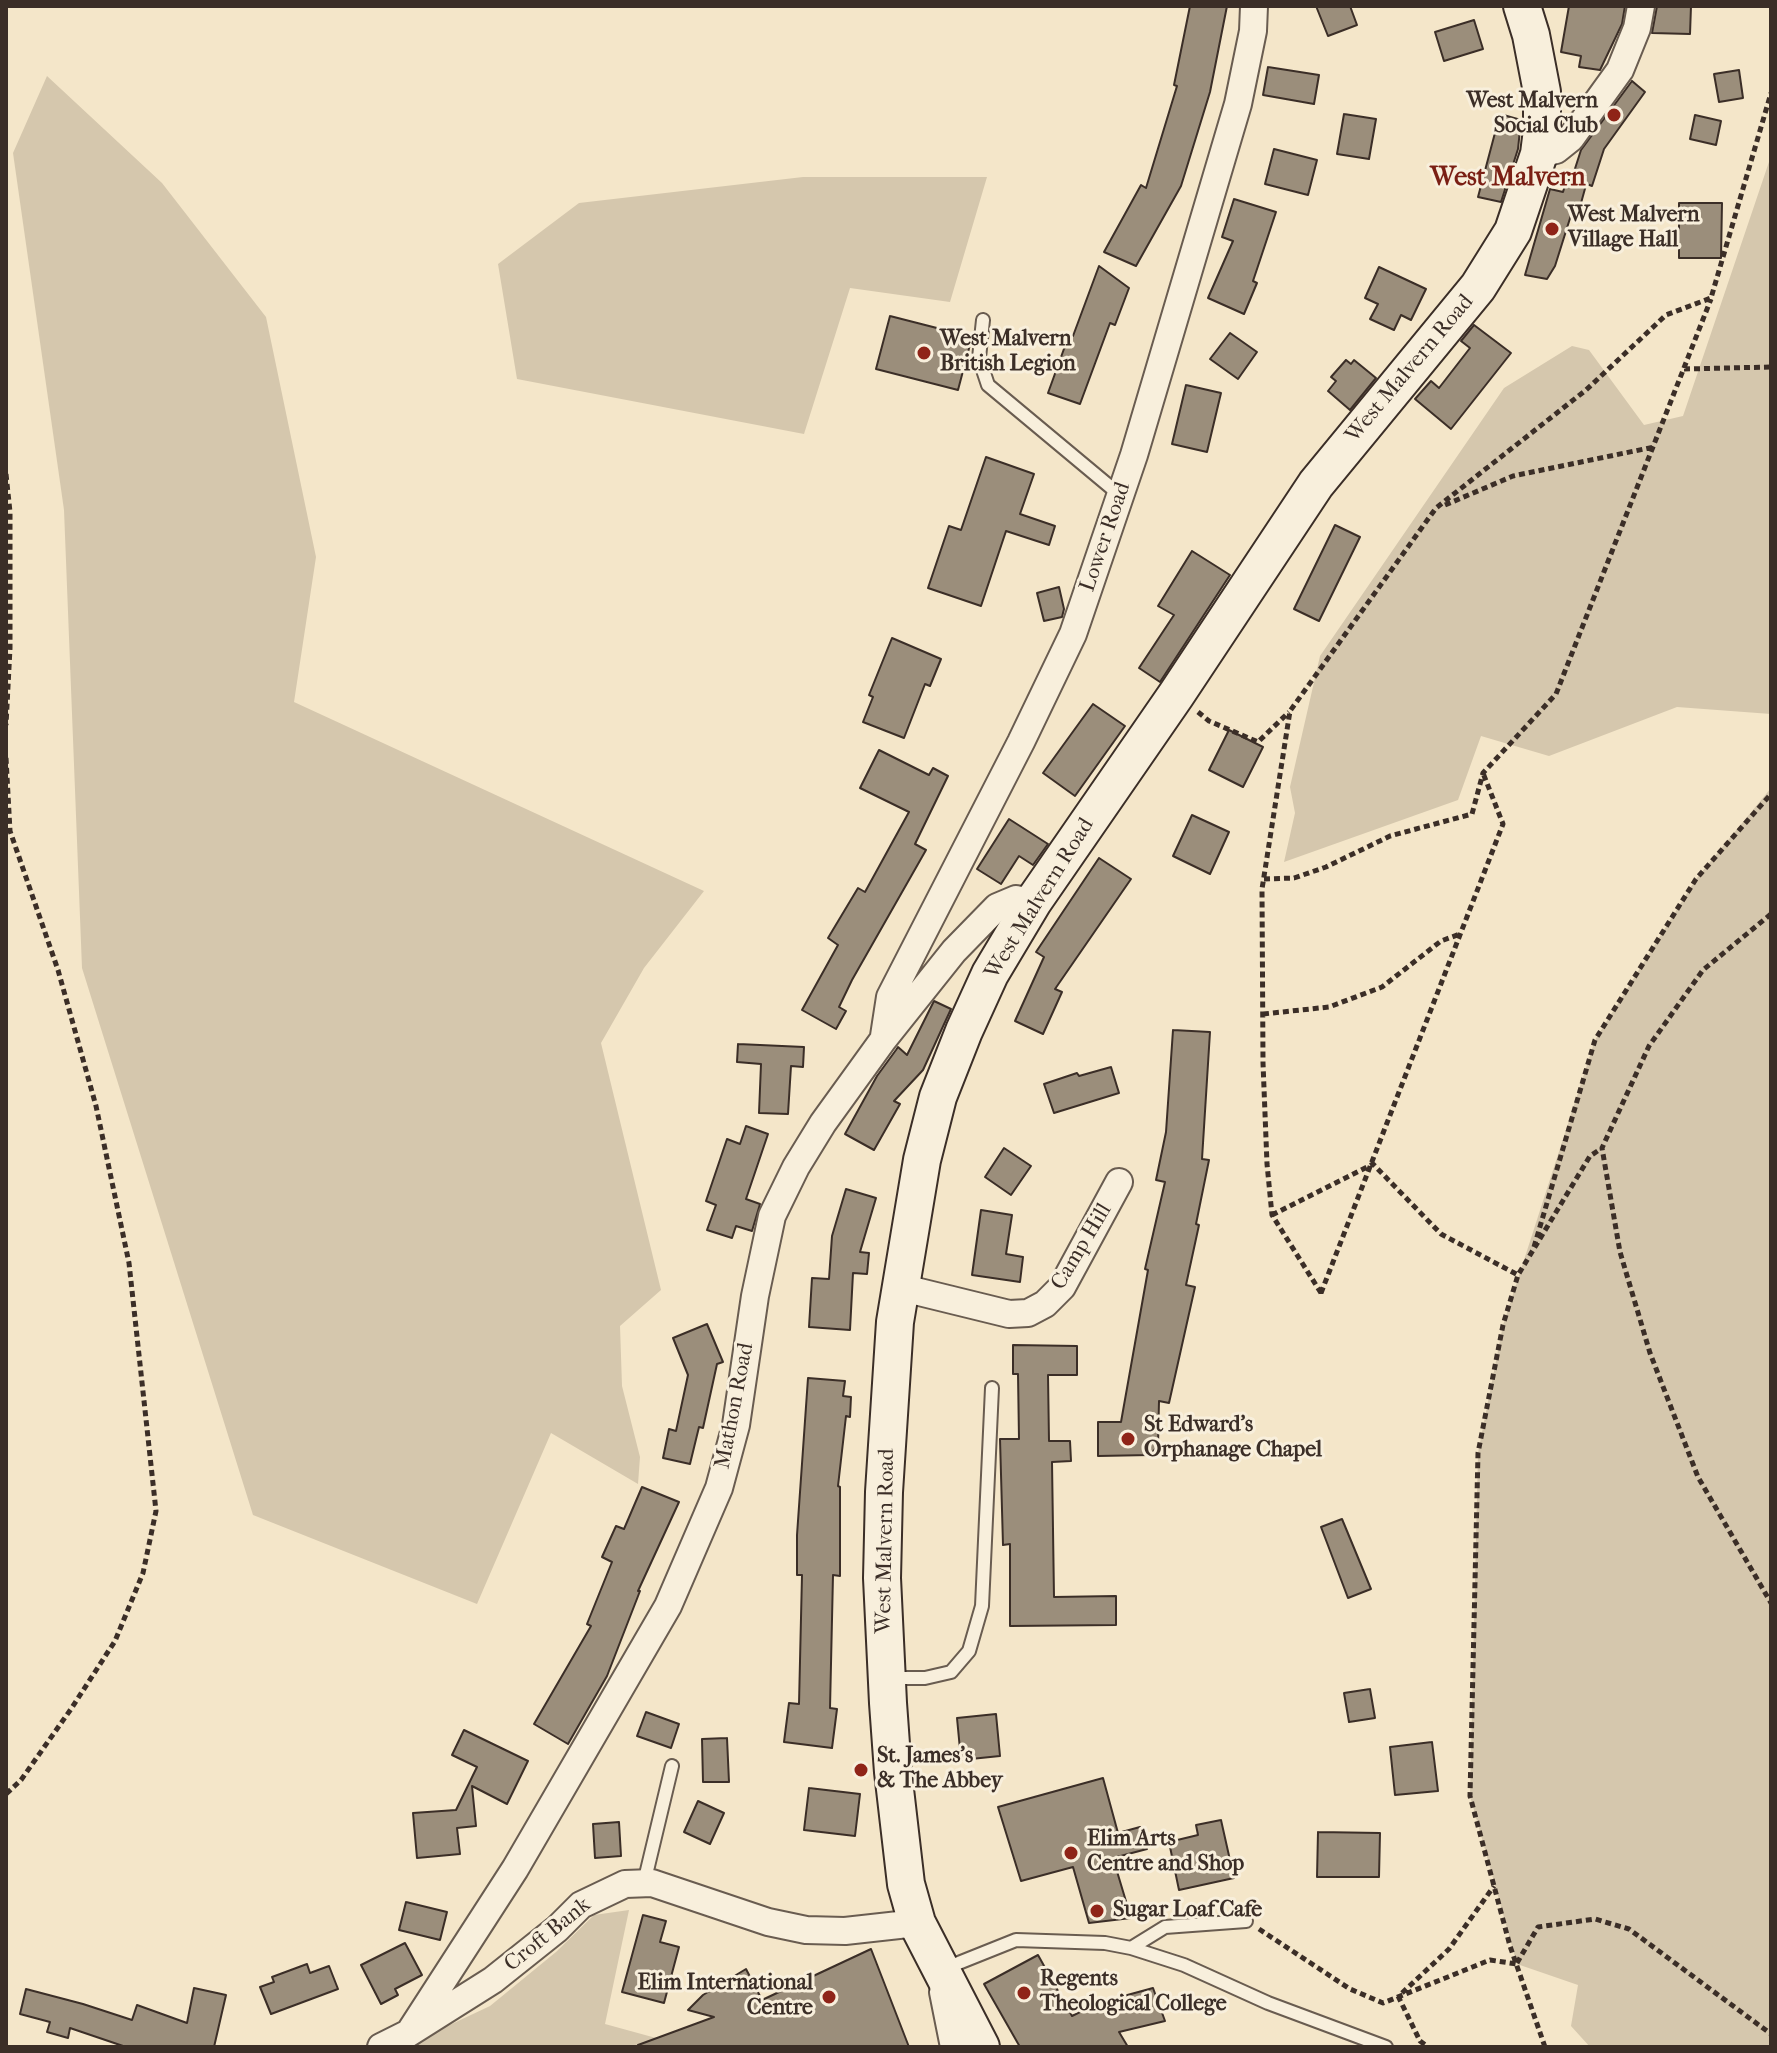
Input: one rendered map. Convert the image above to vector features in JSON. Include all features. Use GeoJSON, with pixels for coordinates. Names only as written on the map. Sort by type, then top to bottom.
{"type":"FeatureCollection","features":[{"type":"Feature","properties":{"kind":"main road","name":"West Malvern Road"},"geometry":{"type":"LineString","coordinates":[[981,2047],[917,1923],[906,1884],[893,1772],[882,1578],[884,1492],[899,1287],[922,1160],[938,1097],[990,974],[1033,902],[1316,484],[1446,328],[1498,259],[1513,231],[1539,154],[1542,92],[1522,6]]}},
{"type":"Feature","properties":{"kind":"street","name":"Lower Road"},"geometry":{"type":"LineString","coordinates":[[883,1040],[890,997],[1073,634],[1120,495],[1238,104],[1253,31],[1254,6]]}},
{"type":"Feature","properties":{"kind":"street"},"geometry":{"type":"LineString","coordinates":[[1539,154],[1556,150],[1571,138],[1620,70],[1637,28],[1641,6]]}},
{"type":"Feature","properties":{"kind":"street","name":"Mathon Road"},"geometry":{"type":"LineString","coordinates":[[409,2033],[515,1869],[668,1606],[719,1488],[736,1425],[755,1296],[772,1216],[796,1167],[883,1040],[954,951],[997,907],[1016,899],[1033,902]]}},
{"type":"Feature","properties":{"kind":"street","name":"Camp Hill"},"geometry":{"type":"LineString","coordinates":[[899,1287],[1009,1314],[1028,1313],[1045,1304],[1062,1287],[1119,1182]]}},
{"type":"Feature","properties":{"kind":"street","name":"Croft Bank"},"geometry":{"type":"LineString","coordinates":[[381,2047],[493,1980],[557,1929],[581,1905],[625,1884],[644,1883],[683,1892],[768,1922],[806,1930],[845,1931],[917,1923]]}},
{"type":"Feature","properties":{"kind":"street"},"geometry":{"type":"LineString","coordinates":[[939,1970],[954,2047]]}},
{"type":"Feature","properties":{"kind":"lane"},"geometry":{"type":"LineString","coordinates":[[983,320],[979,358],[988,385],[1120,495]]}},
{"type":"Feature","properties":{"kind":"lane"},"geometry":{"type":"LineString","coordinates":[[887,1678],[925,1678],[951,1672],[969,1651],[982,1606],[992,1388]]}},
{"type":"Feature","properties":{"kind":"lane"},"geometry":{"type":"LineString","coordinates":[[644,1883],[672,1766]]}},
{"type":"Feature","properties":{"kind":"lane"},"geometry":{"type":"LineString","coordinates":[[1131,1948],[1165,1927],[1246,1921]]}},
{"type":"Feature","properties":{"kind":"lane"},"geometry":{"type":"LineString","coordinates":[[939,1970],[1016,1940],[1105,1943],[1184,1965],[1268,2003],[1386,2047]]}},
{"type":"Feature","properties":{"kind":"path"},"geometry":{"type":"LineString","coordinates":[[1264,879],[1294,878],[1326,867],[1390,836],[1472,814],[1483,773],[1556,694],[1711,298],[1771,93]]}},
{"type":"Feature","properties":{"kind":"path"},"geometry":{"type":"LineString","coordinates":[[1176,695],[1209,721],[1258,742],[1290,711],[1436,508],[1586,390],[1666,315],[1711,298]]}},
{"type":"Feature","properties":{"kind":"path"},"geometry":{"type":"LineString","coordinates":[[1684,369],[1771,367]]}},
{"type":"Feature","properties":{"kind":"path"},"geometry":{"type":"LineString","coordinates":[[1436,508],[1513,476],[1654,447]]}},
{"type":"Feature","properties":{"kind":"path"},"geometry":{"type":"LineString","coordinates":[[6,474],[10,512],[10,648],[6,725]]}},
{"type":"Feature","properties":{"kind":"path"},"geometry":{"type":"LineString","coordinates":[[1290,711],[1264,879],[1263,1014],[1267,1164],[1272,1215],[1321,1293],[1503,824],[1483,773]]}},
{"type":"Feature","properties":{"kind":"path"},"geometry":{"type":"LineString","coordinates":[[6,758],[10,831],[58,970],[96,1106],[129,1263],[156,1511],[143,1573],[115,1641],[21,1780],[6,1794]]}},
{"type":"Feature","properties":{"kind":"path"},"geometry":{"type":"LineString","coordinates":[[1532,1256],[1595,1040],[1696,879],[1771,794]]}},
{"type":"Feature","properties":{"kind":"path"},"geometry":{"type":"LineString","coordinates":[[1545,2047],[1517,1964],[1470,1796],[1478,1453],[1503,1325],[1518,1275],[1590,1156],[1602,1148],[1649,1046],[1703,970],[1771,914]]}},
{"type":"Feature","properties":{"kind":"path"},"geometry":{"type":"LineString","coordinates":[[1263,1014],[1329,1007],[1382,987],[1441,941],[1460,934]]}},
{"type":"Feature","properties":{"kind":"path"},"geometry":{"type":"LineString","coordinates":[[1602,1148],[1620,1252],[1650,1353],[1698,1477],[1771,1603]]}},
{"type":"Feature","properties":{"kind":"path"},"geometry":{"type":"LineString","coordinates":[[1272,1215],[1373,1164],[1441,1234],[1518,1275]]}},
{"type":"Feature","properties":{"kind":"path"},"geometry":{"type":"LineString","coordinates":[[1398,1996],[1449,1949],[1495,1885]]}},
{"type":"Feature","properties":{"kind":"path"},"geometry":{"type":"LineString","coordinates":[[1517,1964],[1538,1927],[1595,1919],[1629,1929],[1771,2034]]}},
{"type":"Feature","properties":{"kind":"path"},"geometry":{"type":"LineString","coordinates":[[1246,1921],[1350,1989],[1383,2003],[1490,1960],[1517,1964]]}},
{"type":"Feature","properties":{"kind":"path"},"geometry":{"type":"LineString","coordinates":[[1398,1996],[1420,2041],[1428,2047]]}},
{"type":"Feature","properties":{"kind":"shaded area"},"geometry":{"type":"Polygon","coordinates":[[[47,76],[162,183],[266,317],[316,557],[294,702],[704,891],[644,968],[601,1043],[661,1290],[620,1326],[622,1386],[640,1457],[638,1484],[551,1433],[477,1604],[253,1515],[82,968],[64,510],[13,153],[47,76]]]}},
{"type":"Feature","properties":{"kind":"shaded area"},"geometry":{"type":"Polygon","coordinates":[[[1771,156],[1771,714],[1677,707],[1549,756],[1481,736],[1458,800],[1284,862],[1295,813],[1290,787],[1320,656],[1504,388],[1572,346],[1589,350],[1644,425],[1683,416],[1771,156]]]}},
{"type":"Feature","properties":{"kind":"shaded area"},"geometry":{"type":"Polygon","coordinates":[[[803,177],[987,177],[950,302],[850,288],[804,434],[517,379],[498,264],[579,203],[803,177]]]}},
{"type":"Feature","properties":{"kind":"shaded area"},"geometry":{"type":"Polygon","coordinates":[[[1771,788],[1771,2047],[1590,2047],[1571,2026],[1578,1985],[1517,1964],[1470,1796],[1478,1453],[1503,1325],[1595,1040],[1696,879],[1771,788]]]}},
{"type":"Feature","properties":{"kind":"shaded area"},"geometry":{"type":"Polygon","coordinates":[[[629,1910],[605,2024],[656,2038],[659,2047],[403,2047],[490,2006],[556,1952],[594,1915],[629,1910]]]}},
{"type":"Feature","properties":{"kind":"building"},"geometry":{"type":"Polygon","coordinates":[[[1190,6],[1227,6],[1210,92],[1181,186],[1136,266],[1104,252],[1141,185],[1146,188],[1177,86],[1174,85],[1190,6]]]}},
{"type":"Feature","properties":{"kind":"building"},"geometry":{"type":"Polygon","coordinates":[[[1316,6],[1350,6],[1357,25],[1328,36],[1316,6]]]}},
{"type":"Feature","properties":{"kind":"building"},"geometry":{"type":"Polygon","coordinates":[[[1569,6],[1625,6],[1622,24],[1600,70],[1579,67],[1581,56],[1561,52],[1569,6]]]}},
{"type":"Feature","properties":{"kind":"building"},"geometry":{"type":"Polygon","coordinates":[[[1657,6],[1691,6],[1690,34],[1652,33],[1657,6]]]}},
{"type":"Feature","properties":{"kind":"building"},"geometry":{"type":"Polygon","coordinates":[[[1474,20],[1483,49],[1444,61],[1435,32],[1474,20]]]}},
{"type":"Feature","properties":{"kind":"building"},"geometry":{"type":"Polygon","coordinates":[[[1268,67],[1319,75],[1314,104],[1263,95],[1268,67]]]}},
{"type":"Feature","properties":{"kind":"building"},"geometry":{"type":"Polygon","coordinates":[[[1739,70],[1743,98],[1719,102],[1714,74],[1739,70]]]}},
{"type":"Feature","properties":{"kind":"building","name":"West Malvern Social Club"},"geometry":{"type":"Polygon","coordinates":[[[1632,81],[1645,92],[1604,149],[1592,186],[1572,178],[1581,150],[1632,81]]]}},
{"type":"Feature","properties":{"kind":"building"},"geometry":{"type":"Polygon","coordinates":[[[1344,114],[1376,119],[1369,159],[1337,154],[1344,114]]]}},
{"type":"Feature","properties":{"kind":"building"},"geometry":{"type":"Polygon","coordinates":[[[1500,114],[1521,120],[1518,149],[1501,202],[1478,197],[1500,114]]]}},
{"type":"Feature","properties":{"kind":"building"},"geometry":{"type":"Polygon","coordinates":[[[1695,115],[1721,121],[1716,145],[1690,139],[1695,115]]]}},
{"type":"Feature","properties":{"kind":"building"},"geometry":{"type":"Polygon","coordinates":[[[1274,149],[1317,160],[1308,195],[1265,184],[1274,149]]]}},
{"type":"Feature","properties":{"kind":"building","name":"West Malvern Village Hall"},"geometry":{"type":"Polygon","coordinates":[[[1567,179],[1586,185],[1578,214],[1572,212],[1555,266],[1547,279],[1525,275],[1550,189],[1563,192],[1567,179]]]}},
{"type":"Feature","properties":{"kind":"building"},"geometry":{"type":"Polygon","coordinates":[[[1234,199],[1276,212],[1253,281],[1257,283],[1244,314],[1208,298],[1233,241],[1222,237],[1234,199]]]}},
{"type":"Feature","properties":{"kind":"building"},"geometry":{"type":"Polygon","coordinates":[[[1679,203],[1722,203],[1721,258],[1679,258],[1679,203]]]}},
{"type":"Feature","properties":{"kind":"building"},"geometry":{"type":"Polygon","coordinates":[[[1099,266],[1129,288],[1115,325],[1110,323],[1080,404],[1048,393],[1099,266]]]}},
{"type":"Feature","properties":{"kind":"building"},"geometry":{"type":"Polygon","coordinates":[[[1379,267],[1426,289],[1411,320],[1401,315],[1394,330],[1370,319],[1378,304],[1365,298],[1379,267]]]}},
{"type":"Feature","properties":{"kind":"building","name":"West Malvern British Legion"},"geometry":{"type":"Polygon","coordinates":[[[890,316],[972,337],[958,390],[876,369],[890,316]]]}},
{"type":"Feature","properties":{"kind":"building"},"geometry":{"type":"Polygon","coordinates":[[[1474,325],[1511,353],[1451,429],[1415,399],[1431,381],[1439,388],[1470,348],[1461,341],[1474,325]]]}},
{"type":"Feature","properties":{"kind":"building"},"geometry":{"type":"Polygon","coordinates":[[[1230,333],[1257,352],[1238,379],[1210,359],[1230,333]]]}},
{"type":"Feature","properties":{"kind":"building"},"geometry":{"type":"Polygon","coordinates":[[[1346,360],[1351,364],[1354,360],[1376,378],[1350,410],[1328,391],[1336,381],[1331,377],[1346,360]]]}},
{"type":"Feature","properties":{"kind":"building"},"geometry":{"type":"Polygon","coordinates":[[[1186,385],[1221,393],[1207,452],[1172,444],[1186,385]]]}},
{"type":"Feature","properties":{"kind":"building"},"geometry":{"type":"Polygon","coordinates":[[[986,457],[1034,474],[1020,514],[1055,526],[1049,545],[1006,531],[981,606],[928,588],[949,526],[961,530],[986,457]]]}},
{"type":"Feature","properties":{"kind":"building"},"geometry":{"type":"Polygon","coordinates":[[[1335,525],[1360,537],[1319,621],[1294,609],[1335,525]]]}},
{"type":"Feature","properties":{"kind":"building"},"geometry":{"type":"Polygon","coordinates":[[[1192,551],[1230,575],[1160,682],[1139,668],[1174,615],[1158,606],[1192,551]]]}},
{"type":"Feature","properties":{"kind":"building"},"geometry":{"type":"Polygon","coordinates":[[[1059,587],[1064,609],[1062,617],[1044,621],[1037,593],[1059,587]]]}},
{"type":"Feature","properties":{"kind":"building"},"geometry":{"type":"Polygon","coordinates":[[[892,638],[941,659],[930,686],[925,684],[904,738],[863,722],[873,697],[869,695],[892,638]]]}},
{"type":"Feature","properties":{"kind":"building"},"geometry":{"type":"Polygon","coordinates":[[[1093,704],[1125,726],[1075,796],[1043,773],[1093,704]]]}},
{"type":"Feature","properties":{"kind":"building"},"geometry":{"type":"Polygon","coordinates":[[[1229,730],[1263,747],[1243,787],[1209,770],[1229,730]]]}},
{"type":"Feature","properties":{"kind":"building"},"geometry":{"type":"Polygon","coordinates":[[[879,750],[929,775],[933,768],[948,776],[915,844],[926,850],[852,980],[839,1007],[846,1011],[836,1029],[802,1010],[838,945],[828,938],[858,888],[865,892],[909,812],[860,788],[879,750]]]}},
{"type":"Feature","properties":{"kind":"building"},"geometry":{"type":"Polygon","coordinates":[[[1192,815],[1229,832],[1210,874],[1173,856],[1192,815]]]}},
{"type":"Feature","properties":{"kind":"building"},"geometry":{"type":"Polygon","coordinates":[[[1009,819],[1048,844],[1033,865],[1019,856],[1001,884],[977,869],[1009,819]]]}},
{"type":"Feature","properties":{"kind":"building"},"geometry":{"type":"Polygon","coordinates":[[[1099,858],[1131,879],[1055,989],[1062,992],[1043,1034],[1015,1021],[1044,957],[1036,952],[1099,858]]]}},
{"type":"Feature","properties":{"kind":"building"},"geometry":{"type":"Polygon","coordinates":[[[934,1001],[951,1009],[923,1070],[894,1101],[900,1104],[874,1150],[845,1134],[877,1076],[898,1047],[907,1055],[934,1001]]]}},
{"type":"Feature","properties":{"kind":"building"},"geometry":{"type":"Polygon","coordinates":[[[1173,1030],[1210,1032],[1202,1159],[1209,1160],[1186,1285],[1195,1287],[1169,1403],[1159,1401],[1158,1446],[1150,1455],[1098,1456],[1098,1422],[1121,1422],[1148,1270],[1145,1269],[1165,1182],[1156,1180],[1166,1132],[1173,1030]]]}},
{"type":"Feature","properties":{"kind":"building"},"geometry":{"type":"Polygon","coordinates":[[[738,1044],[804,1047],[803,1067],[791,1066],[788,1114],[759,1113],[761,1064],[737,1062],[738,1044]]]}},
{"type":"Feature","properties":{"kind":"building"},"geometry":{"type":"Polygon","coordinates":[[[1111,1067],[1119,1093],[1054,1113],[1044,1084],[1077,1073],[1079,1076],[1111,1067]]]}},
{"type":"Feature","properties":{"kind":"building"},"geometry":{"type":"Polygon","coordinates":[[[746,1126],[768,1134],[746,1199],[760,1204],[752,1231],[736,1226],[732,1238],[707,1230],[716,1205],[706,1201],[727,1139],[740,1144],[746,1126]]]}},
{"type":"Feature","properties":{"kind":"building"},"geometry":{"type":"Polygon","coordinates":[[[1004,1148],[1031,1166],[1011,1195],[985,1177],[1004,1148]]]}},
{"type":"Feature","properties":{"kind":"building"},"geometry":{"type":"Polygon","coordinates":[[[846,1189],[876,1198],[860,1252],[869,1253],[867,1274],[853,1273],[850,1330],[809,1327],[812,1278],[829,1279],[832,1236],[846,1189]]]}},
{"type":"Feature","properties":{"kind":"building"},"geometry":{"type":"Polygon","coordinates":[[[981,1210],[1012,1215],[1006,1254],[1023,1257],[1020,1282],[972,1275],[981,1210]]]}},
{"type":"Feature","properties":{"kind":"building"},"geometry":{"type":"Polygon","coordinates":[[[707,1324],[723,1362],[717,1364],[703,1428],[699,1427],[690,1464],[663,1458],[669,1429],[676,1431],[688,1375],[673,1338],[707,1324]]]}},
{"type":"Feature","properties":{"kind":"building"},"geometry":{"type":"Polygon","coordinates":[[[1013,1345],[1077,1346],[1077,1375],[1048,1375],[1049,1441],[1070,1441],[1071,1461],[1052,1462],[1054,1597],[1116,1596],[1116,1625],[1010,1626],[1010,1544],[1003,1545],[1000,1439],[1019,1439],[1018,1374],[1013,1374],[1013,1345]]]}},
{"type":"Feature","properties":{"kind":"building"},"geometry":{"type":"Polygon","coordinates":[[[808,1378],[845,1381],[843,1396],[851,1397],[838,1486],[840,1576],[833,1575],[830,1708],[837,1709],[832,1748],[784,1742],[789,1703],[799,1704],[802,1575],[797,1575],[797,1535],[808,1378]]]}},
{"type":"Feature","properties":{"kind":"building"},"geometry":{"type":"Polygon","coordinates":[[[642,1487],[679,1502],[638,1591],[607,1676],[568,1744],[534,1724],[591,1626],[587,1624],[612,1562],[602,1557],[616,1526],[624,1529],[642,1487]]]}},
{"type":"Feature","properties":{"kind":"building"},"geometry":{"type":"Polygon","coordinates":[[[1342,1519],[1371,1589],[1348,1598],[1321,1527],[1342,1519]]]}},
{"type":"Feature","properties":{"kind":"building"},"geometry":{"type":"Polygon","coordinates":[[[1370,1689],[1375,1718],[1349,1722],[1344,1693],[1370,1689]]]}},
{"type":"Feature","properties":{"kind":"building"},"geometry":{"type":"Polygon","coordinates":[[[646,1712],[679,1724],[671,1748],[637,1736],[646,1712]]]}},
{"type":"Feature","properties":{"kind":"building"},"geometry":{"type":"Polygon","coordinates":[[[996,1714],[1000,1756],[961,1760],[957,1718],[996,1714]]]}},
{"type":"Feature","properties":{"kind":"building"},"geometry":{"type":"Polygon","coordinates":[[[464,1730],[528,1761],[507,1804],[472,1786],[476,1826],[457,1828],[460,1854],[417,1858],[413,1813],[456,1810],[477,1767],[452,1755],[464,1730]]]}},
{"type":"Feature","properties":{"kind":"building"},"geometry":{"type":"Polygon","coordinates":[[[727,1738],[729,1782],[703,1782],[702,1739],[727,1738]]]}},
{"type":"Feature","properties":{"kind":"building"},"geometry":{"type":"Polygon","coordinates":[[[1432,1742],[1438,1791],[1395,1795],[1390,1747],[1432,1742]]]}},
{"type":"Feature","properties":{"kind":"building","name":"Elim Arts Centre and Shop"},"geometry":{"type":"Polygon","coordinates":[[[1103,1778],[1118,1833],[1140,1827],[1147,1849],[1113,1858],[1131,1918],[1089,1923],[1073,1867],[1021,1881],[998,1807],[1103,1778]]]}},
{"type":"Feature","properties":{"kind":"building"},"geometry":{"type":"Polygon","coordinates":[[[809,1788],[860,1794],[855,1836],[804,1830],[809,1788]]]}},
{"type":"Feature","properties":{"kind":"building"},"geometry":{"type":"Polygon","coordinates":[[[698,1801],[724,1813],[710,1844],[684,1832],[698,1801]]]}},
{"type":"Feature","properties":{"kind":"building"},"geometry":{"type":"Polygon","coordinates":[[[1221,1820],[1234,1878],[1179,1890],[1169,1842],[1198,1835],[1196,1825],[1221,1820]]]}},
{"type":"Feature","properties":{"kind":"building"},"geometry":{"type":"Polygon","coordinates":[[[619,1822],[621,1856],[595,1858],[593,1824],[619,1822]]]}},
{"type":"Feature","properties":{"kind":"building"},"geometry":{"type":"Polygon","coordinates":[[[1318,1832],[1380,1833],[1379,1877],[1317,1877],[1318,1832]]]}},
{"type":"Feature","properties":{"kind":"building"},"geometry":{"type":"Polygon","coordinates":[[[406,1902],[447,1912],[440,1940],[399,1930],[406,1902]]]}},
{"type":"Feature","properties":{"kind":"building"},"geometry":{"type":"Polygon","coordinates":[[[643,1915],[666,1921],[660,1942],[679,1947],[664,2003],[622,1992],[643,1915]]]}},
{"type":"Feature","properties":{"kind":"building"},"geometry":{"type":"Polygon","coordinates":[[[405,1943],[422,1975],[395,1989],[398,1995],[381,2004],[361,1965],[405,1943]]]}},
{"type":"Feature","properties":{"kind":"building","name":"Elim International Centre"},"geometry":{"type":"Polygon","coordinates":[[[871,1949],[909,2047],[638,2047],[714,2017],[688,2010],[703,1995],[746,1969],[762,2000],[871,1949]]]}},
{"type":"Feature","properties":{"kind":"building","name":"Regents Theological College"},"geometry":{"type":"Polygon","coordinates":[[[1038,1955],[1072,2016],[1098,2003],[1153,1988],[1165,2021],[1119,2032],[1128,2047],[1020,2047],[984,1984],[1038,1955]]]}},
{"type":"Feature","properties":{"kind":"building"},"geometry":{"type":"Polygon","coordinates":[[[307,1964],[310,1973],[329,1966],[338,1989],[271,2014],[260,1987],[274,1982],[272,1977],[307,1964]]]}},
{"type":"Feature","properties":{"kind":"building"},"geometry":{"type":"Polygon","coordinates":[[[194,1988],[226,1995],[214,2047],[126,2047],[70,2028],[68,2038],[47,2032],[50,2022],[20,2014],[26,1989],[132,2020],[137,2005],[187,2023],[194,1988]]]}},
{"type":"Feature","properties":{"kind":"place","name":"West Malvern Social Club"},"geometry":{"type":"Point","coordinates":[1614,115]}},
{"type":"Feature","properties":{"kind":"place","name":"West Malvern Village Hall"},"geometry":{"type":"Point","coordinates":[1552,229]}},
{"type":"Feature","properties":{"kind":"place","name":"West Malvern British Legion"},"geometry":{"type":"Point","coordinates":[924,353]}},
{"type":"Feature","properties":{"kind":"place","name":"St Edward's Orphanage Chapel"},"geometry":{"type":"Point","coordinates":[1128,1439]}},
{"type":"Feature","properties":{"kind":"place","name":"St. James's & The Abbey"},"geometry":{"type":"Point","coordinates":[861,1770]}},
{"type":"Feature","properties":{"kind":"place","name":"Elim Arts Centre and Shop"},"geometry":{"type":"Point","coordinates":[1071,1853]}},
{"type":"Feature","properties":{"kind":"place","name":"Sugar Loaf Cafe"},"geometry":{"type":"Point","coordinates":[1097,1911]}},
{"type":"Feature","properties":{"kind":"place","name":"Regents Theological College"},"geometry":{"type":"Point","coordinates":[1024,1993]}},
{"type":"Feature","properties":{"kind":"place","name":"Elim International Centre"},"geometry":{"type":"Point","coordinates":[829,1997]}},
{"type":"Feature","properties":{"kind":"district","name":"West Malvern"},"geometry":{"type":"Point","coordinates":[1508,179]}}]}
